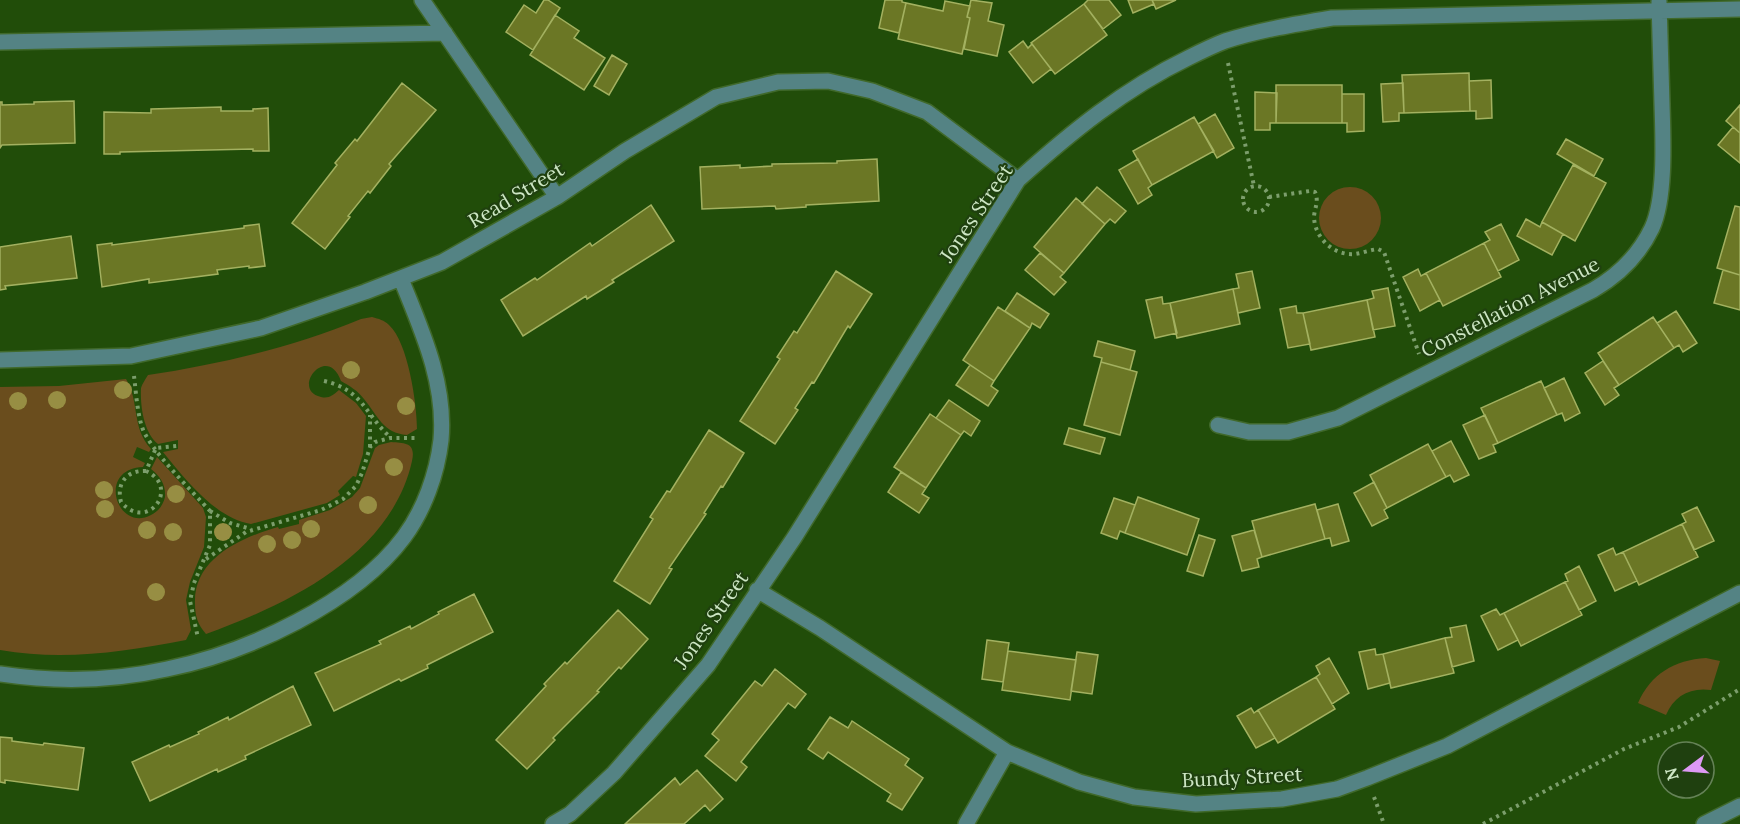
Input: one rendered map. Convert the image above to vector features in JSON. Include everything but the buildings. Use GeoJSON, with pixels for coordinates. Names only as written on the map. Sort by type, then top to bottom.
{"type":"FeatureCollection","features":[{"type":"Feature","properties":{"kind":"street"},"geometry":{"type":"LineString","coordinates":[[422,0],[557,197]]}},
{"type":"Feature","properties":{"kind":"street","name":"Jones Street"},"geometry":{"type":"LineString","coordinates":[[553,824],[570,814],[614,773],[708,665],[794,538],[1018,180],[1063,139],[1114,100],[1168,67],[1224,42],[1266,30],[1332,18],[1659,5],[1740,9]]}},
{"type":"Feature","properties":{"kind":"street","name":"Constellation Avenue"},"geometry":{"type":"LineString","coordinates":[[1218,425],[1249,432],[1288,432],[1338,418],[1615,277],[1639,251],[1653,226],[1661,189],[1663,151],[1659,5]]}},
{"type":"Feature","properties":{"kind":"street"},"geometry":{"type":"LineString","coordinates":[[0,42],[445,33]]}},
{"type":"Feature","properties":{"kind":"street","name":"Read Street"},"geometry":{"type":"LineString","coordinates":[[0,360],[131,356],[261,328],[401,279],[442,262],[557,197],[625,151],[716,97],[778,82],[828,81],[872,91],[927,112],[1018,180]]}},
{"type":"Feature","properties":{"kind":"street"},"geometry":{"type":"LineString","coordinates":[[0,674],[64,679],[117,677],[167,669],[204,659],[253,643],[315,612],[386,558],[405,536],[420,509],[433,479],[441,439],[442,416],[439,388],[426,342],[401,279]]}},
{"type":"Feature","properties":{"kind":"street","name":"Bundy Street"},"geometry":{"type":"LineString","coordinates":[[757,590],[839,640],[1007,752],[1079,782],[1134,797],[1196,804],[1282,799],[1337,789],[1367,778],[1447,746],[1740,593]]}},
{"type":"Feature","properties":{"kind":"street"},"geometry":{"type":"LineString","coordinates":[[966,824],[1007,752]]}},
{"type":"Feature","properties":{"kind":"street"},"geometry":{"type":"LineString","coordinates":[[1704,824],[1740,806]]}},
{"type":"Feature","properties":{"kind":"path"},"geometry":{"type":"LineString","coordinates":[[1224,42],[1254,186]]}},
{"type":"Feature","properties":{"kind":"path"},"geometry":{"type":"LineString","coordinates":[[1254,186],[1260,186],[1266,190],[1269,197],[1266,206],[1258,212],[1248,209],[1243,201],[1245,191],[1254,186]]}},
{"type":"Feature","properties":{"kind":"path"},"geometry":{"type":"LineString","coordinates":[[1269,197],[1315,192],[1317,231],[1331,248],[1341,253],[1353,254],[1378,249],[1384,252],[1425,374]]}},
{"type":"Feature","properties":{"kind":"path"},"geometry":{"type":"LineString","coordinates":[[131,356],[142,426],[146,436],[210,511],[230,523],[254,529]]}},
{"type":"Feature","properties":{"kind":"path"},"geometry":{"type":"LineString","coordinates":[[324,381],[339,385],[352,393],[390,438]]}},
{"type":"Feature","properties":{"kind":"path"},"geometry":{"type":"LineString","coordinates":[[204,560],[246,532],[321,510],[343,499],[356,486],[362,473],[370,447],[370,415]]}},
{"type":"Feature","properties":{"kind":"path"},"geometry":{"type":"LineString","coordinates":[[370,447],[375,442],[390,438],[441,439]]}},
{"type":"Feature","properties":{"kind":"path"},"geometry":{"type":"LineString","coordinates":[[156,448],[177,446]]}},
{"type":"Feature","properties":{"kind":"path"},"geometry":{"type":"LineString","coordinates":[[146,471],[156,448]]}},
{"type":"Feature","properties":{"kind":"path"},"geometry":{"type":"LineString","coordinates":[[146,471],[158,480],[162,490],[160,500],[154,509],[144,513],[134,512],[122,502],[119,494],[120,486],[125,477],[133,472],[146,471]]}},
{"type":"Feature","properties":{"kind":"path"},"geometry":{"type":"LineString","coordinates":[[204,659],[194,626],[190,601],[194,583],[210,545],[210,511]]}},
{"type":"Feature","properties":{"kind":"path"},"geometry":{"type":"LineString","coordinates":[[1483,824],[1624,749],[1679,726],[1740,689]]}},
{"type":"Feature","properties":{"kind":"path"},"geometry":{"type":"LineString","coordinates":[[1367,778],[1384,824]]}},
{"type":"Feature","properties":{"kind":"shaded area"},"geometry":{"type":"Polygon","coordinates":[[[1350,187],[1362,189],[1372,196],[1379,206],[1381,218],[1379,230],[1372,240],[1362,247],[1350,249],[1338,247],[1328,240],[1321,230],[1319,218],[1321,206],[1328,196],[1338,189],[1350,187]]]}},
{"type":"Feature","properties":{"kind":"shaded area"},"geometry":{"type":"Polygon","coordinates":[[[372,317],[389,325],[396,333],[401,345],[410,374],[417,429],[407,435],[392,431],[382,423],[359,394],[341,381],[335,370],[328,366],[320,367],[310,379],[309,386],[312,393],[326,397],[339,390],[356,403],[366,416],[363,454],[356,477],[353,476],[338,491],[340,495],[327,503],[251,524],[238,520],[213,506],[163,452],[178,449],[178,440],[158,444],[149,433],[142,411],[141,395],[141,386],[148,375],[203,366],[256,353],[372,317]]]}},
{"type":"Feature","properties":{"kind":"shaded area"},"geometry":{"type":"Polygon","coordinates":[[[126,379],[133,397],[141,432],[151,449],[149,452],[137,447],[133,457],[145,463],[143,467],[128,470],[120,478],[116,488],[121,508],[129,515],[139,518],[151,515],[160,508],[165,497],[164,489],[160,478],[151,469],[157,457],[203,508],[206,517],[204,547],[190,582],[186,600],[191,630],[186,640],[93,654],[47,655],[0,650],[0,387],[59,386],[126,379]]]}},
{"type":"Feature","properties":{"kind":"shaded area"},"geometry":{"type":"Polygon","coordinates":[[[391,442],[409,445],[413,451],[412,461],[401,494],[383,523],[359,549],[302,591],[270,608],[206,634],[198,620],[195,604],[196,588],[210,563],[235,544],[249,537],[278,527],[279,529],[299,524],[299,520],[330,510],[352,497],[360,488],[375,448],[391,442]]]}},
{"type":"Feature","properties":{"kind":"shaded area"},"geometry":{"type":"Polygon","coordinates":[[[1706,658],[1720,661],[1711,690],[1696,690],[1684,694],[1673,703],[1666,715],[1638,703],[1650,684],[1665,670],[1694,659],[1706,658]]]}}]}
